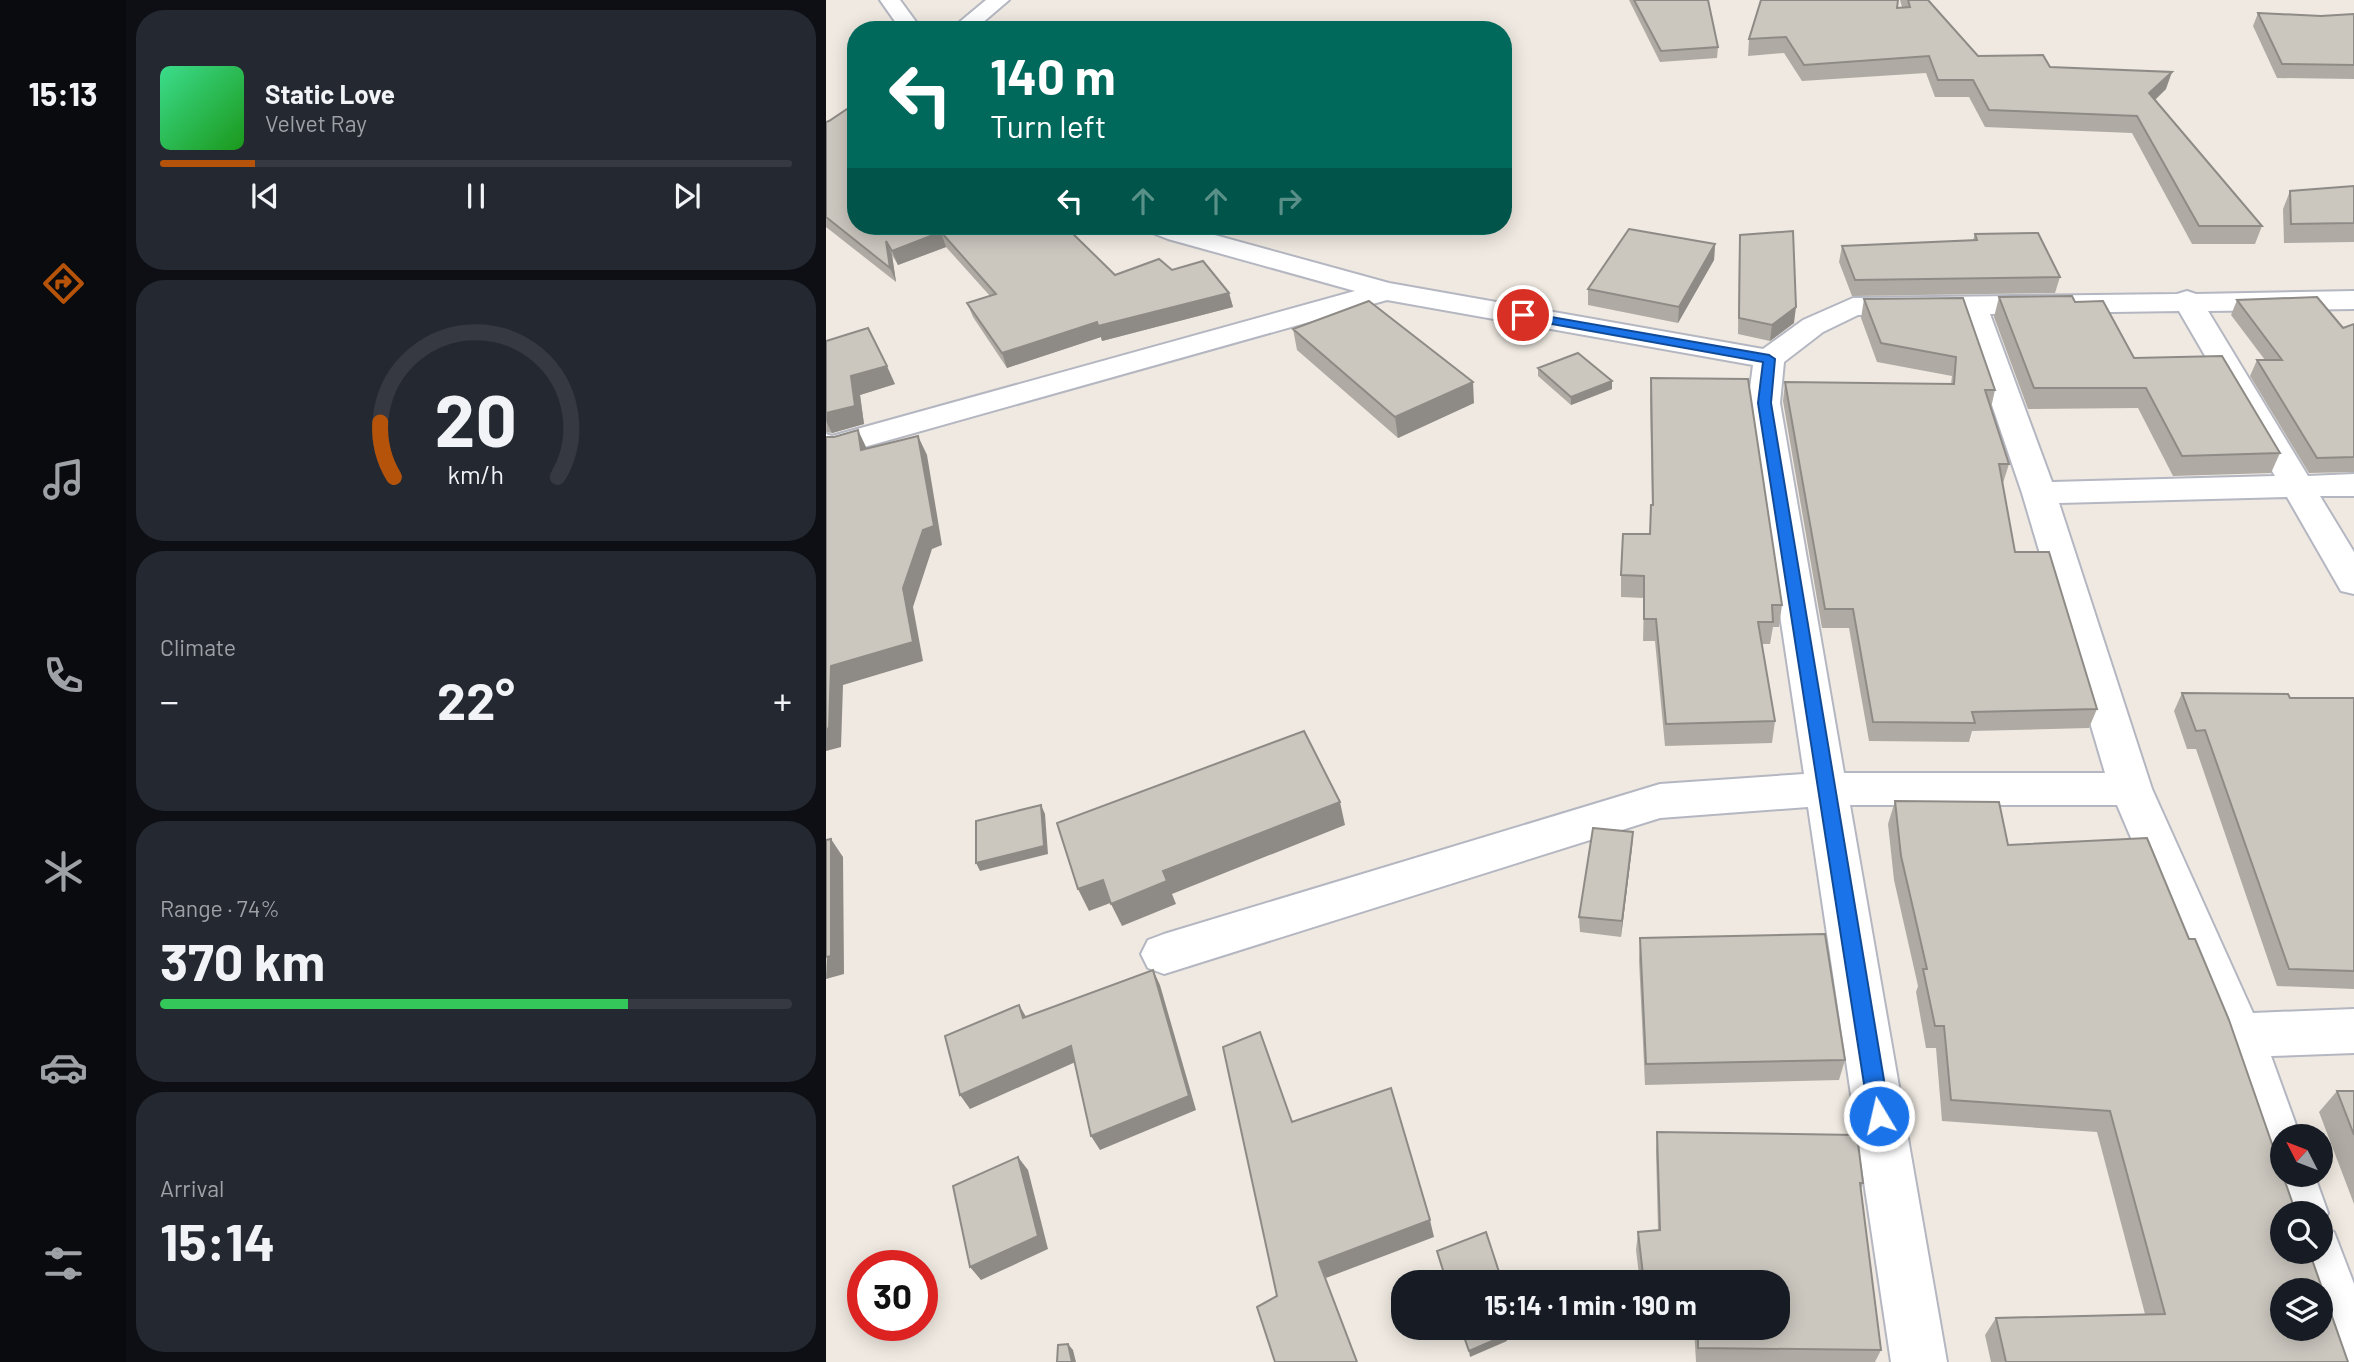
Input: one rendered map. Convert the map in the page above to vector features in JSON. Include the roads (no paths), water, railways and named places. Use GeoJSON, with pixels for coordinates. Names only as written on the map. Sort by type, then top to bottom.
{"type":"FeatureCollection","features":[{"type":"Feature","properties":{"kind":"street"},"geometry":{"type":"LineString","coordinates":[[890,0],[905,21]]}},
{"type":"Feature","properties":{"kind":"street"},"geometry":{"type":"LineString","coordinates":[[972,21],[999,0]]}},
{"type":"Feature","properties":{"kind":"street"},"geometry":{"type":"LineString","coordinates":[[1184,235],[1386,291],[1769,359],[1814,326],[1853,307],[2187,300],[2354,300]]}},
{"type":"Feature","properties":{"kind":"street"},"geometry":{"type":"LineString","coordinates":[[826,444],[832,446],[1386,291]]}},
{"type":"Feature","properties":{"kind":"street"},"geometry":{"type":"LineString","coordinates":[[2187,300],[2354,582]]}},
{"type":"Feature","properties":{"kind":"street"},"geometry":{"type":"LineString","coordinates":[[1972,304],[2039,493],[2131,789],[2239,1035],[2270,1124]]}},
{"type":"Feature","properties":{"kind":"street"},"geometry":{"type":"LineString","coordinates":[[1769,359],[1764,403],[1919,1362]]}},
{"type":"Feature","properties":{"kind":"street"},"geometry":{"type":"LineString","coordinates":[[2039,493],[2354,485]]}},
{"type":"Feature","properties":{"kind":"street"},"geometry":{"type":"LineString","coordinates":[[1164,954],[1660,801],[1826,789],[2131,789]]}},
{"type":"Feature","properties":{"kind":"street"},"geometry":{"type":"LineString","coordinates":[[2239,1035],[2354,1031]]}},
{"type":"Feature","properties":{"kind":"street"},"geometry":{"type":"LineString","coordinates":[[2320,1264],[2354,1362]]}}]}
